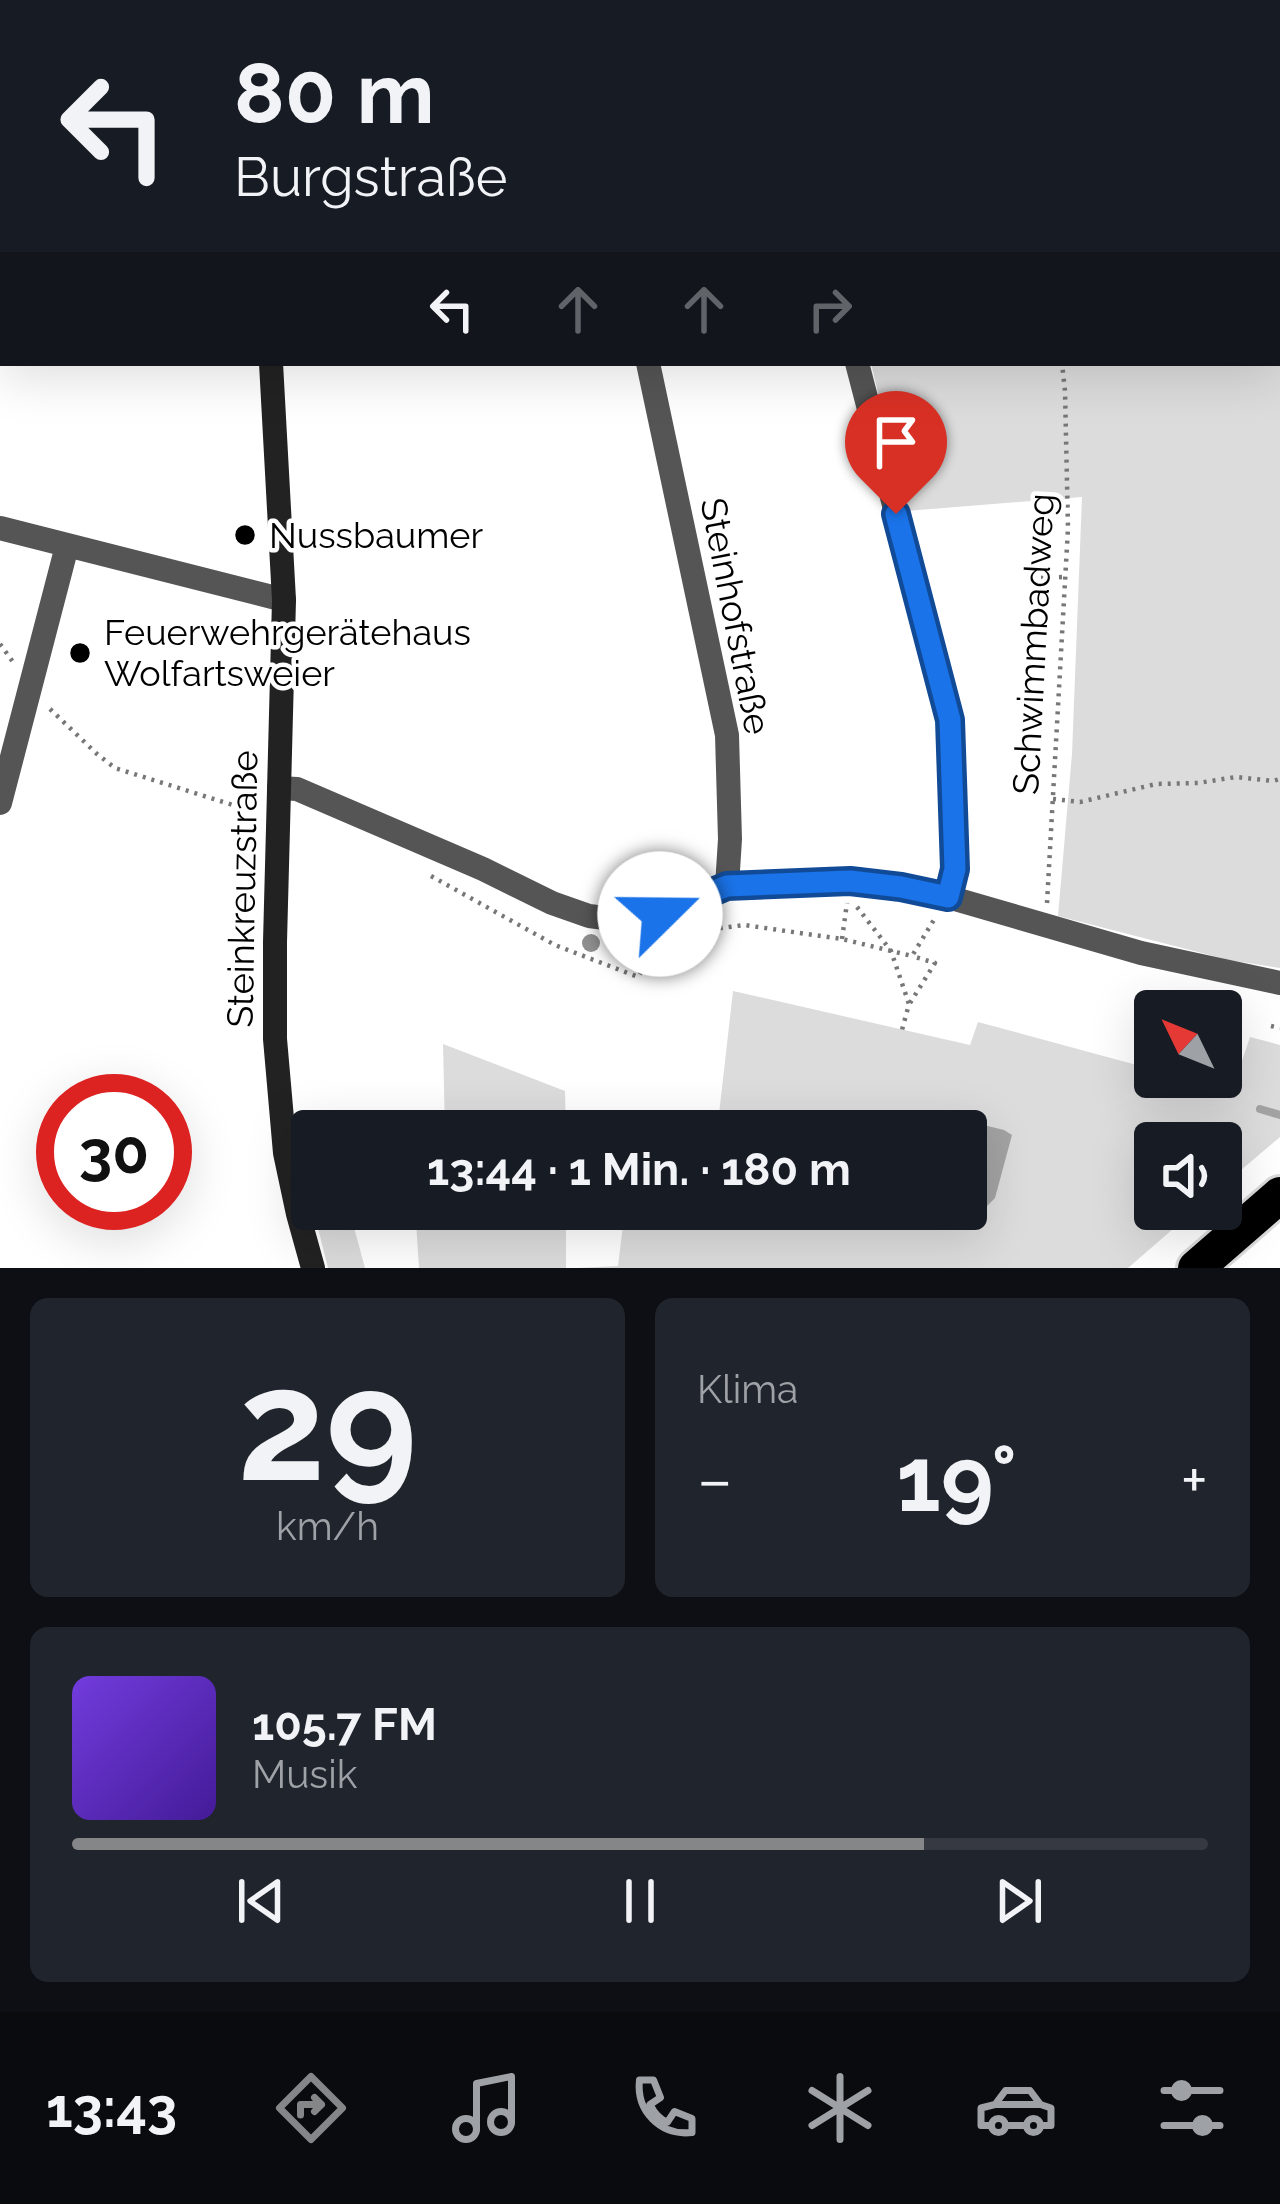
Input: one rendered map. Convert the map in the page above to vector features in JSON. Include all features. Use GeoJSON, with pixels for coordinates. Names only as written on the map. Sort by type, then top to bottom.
{"type":"FeatureCollection","features":[{"type":"Feature","properties":{"kind":"highway"},"geometry":{"type":"LineString","coordinates":[[1196,1268],[1280,1195]]}},
{"type":"Feature","properties":{"kind":"street","name":"Steinkreuzstraße"},"geometry":{"type":"LineString","coordinates":[[272,366],[284,600],[275,969],[279,1096],[289,1174],[313,1268]]}},
{"type":"Feature","properties":{"kind":"street","name":"Steinhofstraße"},"geometry":{"type":"LineString","coordinates":[[649,366],[727,735],[727,886]]}},
{"type":"Feature","properties":{"kind":"street"},"geometry":{"type":"LineString","coordinates":[[858,366],[950,720],[955,869],[948,897]]}},
{"type":"Feature","properties":{"kind":"street"},"geometry":{"type":"LineString","coordinates":[[0,528],[284,600]]}},
{"type":"Feature","properties":{"kind":"street"},"geometry":{"type":"LineString","coordinates":[[0,803],[67,546]]}},
{"type":"Feature","properties":{"kind":"street"},"geometry":{"type":"LineString","coordinates":[[279,799],[297,789],[589,916],[613,919],[660,914],[727,886],[850,881],[948,897],[1141,953],[1280,983]]}},
{"type":"Feature","properties":{"kind":"path","name":"Schwimmbadweg"},"geometry":{"type":"LineString","coordinates":[[1044,927],[1068,529],[1062,366]]}},
{"type":"Feature","properties":{"kind":"path"},"geometry":{"type":"LineString","coordinates":[[1032,578],[1065,577]]}},
{"type":"Feature","properties":{"kind":"path"},"geometry":{"type":"LineString","coordinates":[[0,666],[14,663]]}},
{"type":"Feature","properties":{"kind":"path"},"geometry":{"type":"LineString","coordinates":[[32,683],[46,706],[115,768],[236,806],[279,799]]}},
{"type":"Feature","properties":{"kind":"path"},"geometry":{"type":"LineString","coordinates":[[1053,799],[1080,802],[1156,784],[1236,777],[1280,779]]}},
{"type":"Feature","properties":{"kind":"path"},"geometry":{"type":"LineString","coordinates":[[912,956],[948,897]]}},
{"type":"Feature","properties":{"kind":"path"},"geometry":{"type":"LineString","coordinates":[[842,939],[848,899],[890,951],[909,1004]]}},
{"type":"Feature","properties":{"kind":"path"},"geometry":{"type":"LineString","coordinates":[[673,935],[744,925],[842,939],[935,963],[909,1004],[902,1030]]}},
{"type":"Feature","properties":{"kind":"path"},"geometry":{"type":"LineString","coordinates":[[1271,1026],[1280,1028]]}},
{"type":"Feature","properties":{"kind":"shaded area"},"geometry":{"type":"Polygon","coordinates":[[[872,366],[1280,366],[1280,968],[1229,960],[1058,916],[1072,754],[1082,497],[906,511],[872,366]]]}},
{"type":"Feature","properties":{"kind":"shaded area"},"geometry":{"type":"Polygon","coordinates":[[[733,991],[970,1045],[978,1022],[1134,1064],[1134,1098],[1242,1098],[1242,1061],[1250,1037],[1280,1045],[1280,1137],[1242,1169],[1242,1122],[1134,1122],[1134,1230],[1172,1230],[1128,1268],[577,1268],[618,1266],[622,1230],[987,1230],[987,1110],[719,1110],[733,991]]]}},
{"type":"Feature","properties":{"kind":"shaded area"},"geometry":{"type":"Polygon","coordinates":[[[443,1044],[565,1091],[565,1110],[445,1110],[443,1044]]]}},
{"type":"Feature","properties":{"kind":"shaded area"},"geometry":{"type":"Polygon","coordinates":[[[987,1126],[1012,1135],[995,1198],[987,1206],[987,1126]]]}},
{"type":"Feature","properties":{"kind":"shaded area"},"geometry":{"type":"Polygon","coordinates":[[[318,1230],[355,1230],[365,1268],[328,1268],[318,1230]]]}},
{"type":"Feature","properties":{"kind":"shaded area"},"geometry":{"type":"Polygon","coordinates":[[[417,1230],[566,1230],[566,1268],[419,1268],[417,1230]]]}},
{"type":"Feature","properties":{"kind":"waterway"},"geometry":{"type":"LineString","coordinates":[[1260,1109],[1280,1115]]}},
{"type":"Feature","properties":{"kind":"place","name":"Nussbaumer"},"geometry":{"type":"Point","coordinates":[245,535]}},
{"type":"Feature","properties":{"kind":"place","name":"Feuerwehrgerätehaus Wolfartsweier"},"geometry":{"type":"Point","coordinates":[80,653]}},
{"type":"Feature","properties":{"kind":"route"},"geometry":{"type":"LineString","coordinates":[[660,914],[727,886],[850,881],[948,897],[955,869],[950,720],[896,514]]}}]}
